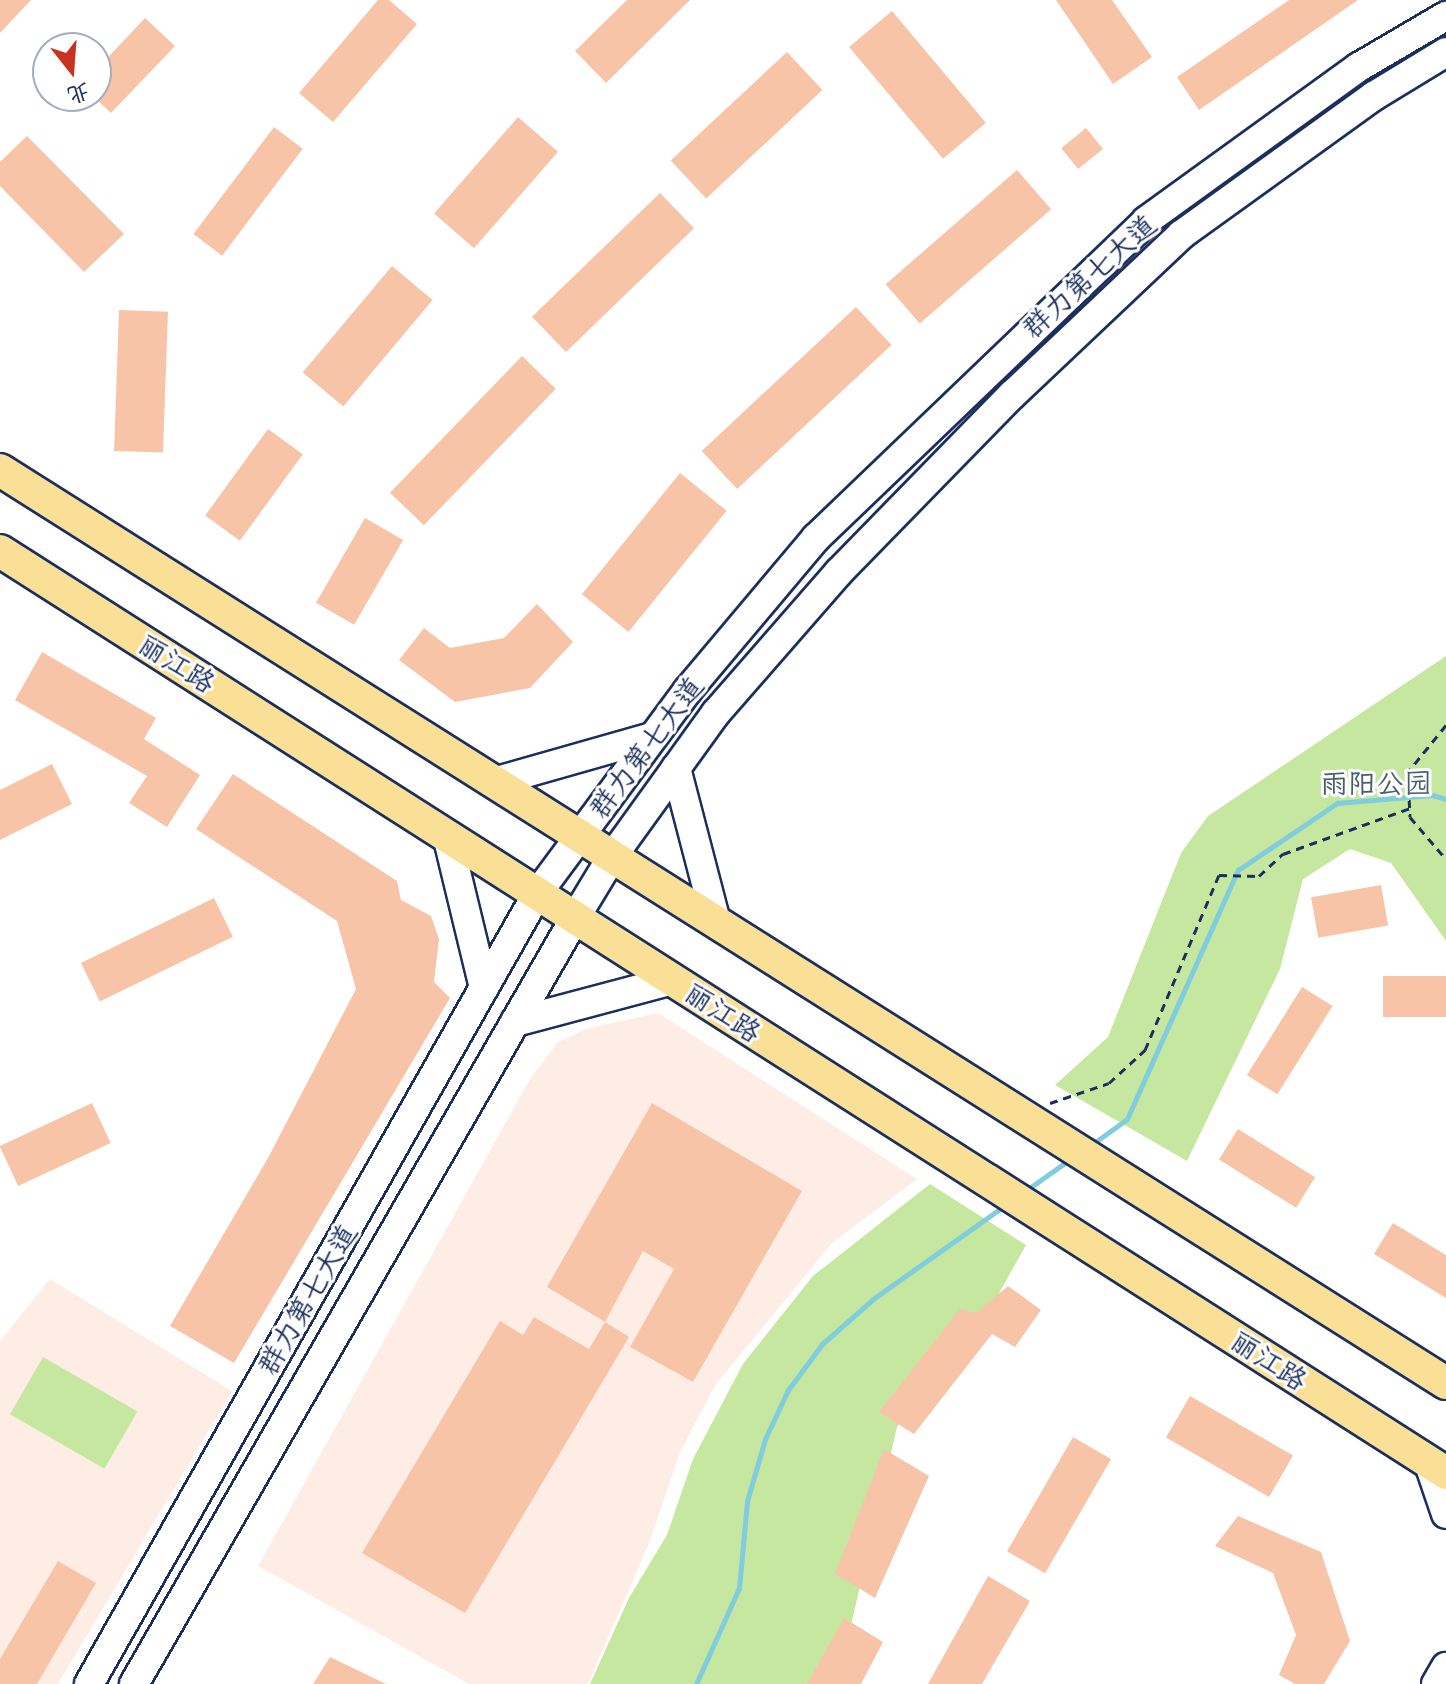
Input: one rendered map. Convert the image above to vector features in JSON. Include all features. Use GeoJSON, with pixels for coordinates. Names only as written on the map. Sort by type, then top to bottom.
{"type":"FeatureCollection","features":[{"type":"Feature","properties":{"kind":"main road","name":"群力第七大道"},"geometry":{"type":"LineString","coordinates":[[89,1684],[537,894],[652,737],[816,538],[1146,221],[1359,67],[1446,16]]}},
{"type":"Feature","properties":{"kind":"main road","name":"群力第七大道"},"geometry":{"type":"LineString","coordinates":[[134,1684],[575,918],[612,857],[716,713],[839,572],[1012,395],[1181,235],[1374,96],[1446,52]]}},
{"type":"Feature","properties":{"kind":"main road"},"geometry":{"type":"LineString","coordinates":[[0,470],[1446,1383]]}},
{"type":"Feature","properties":{"kind":"main road","name":"丽江路"},"geometry":{"type":"LineString","coordinates":[[0,551],[1437,1467]]}},
{"type":"Feature","properties":{"kind":"main road"},"geometry":{"type":"LineString","coordinates":[[494,782],[652,737]]}},
{"type":"Feature","properties":{"kind":"main road"},"geometry":{"type":"LineString","coordinates":[[676,768],[716,922]]}},
{"type":"Feature","properties":{"kind":"main road"},"geometry":{"type":"LineString","coordinates":[[447,835],[484,988]]}},
{"type":"Feature","properties":{"kind":"main road"},"geometry":{"type":"LineString","coordinates":[[515,1022],[673,980]]}},
{"type":"Feature","properties":{"kind":"main road"},"geometry":{"type":"LineString","coordinates":[[1437,1467],[1446,1514]]}},
{"type":"Feature","properties":{"kind":"main road"},"geometry":{"type":"LineString","coordinates":[[1436,1684],[1446,1667]]}},
{"type":"Feature","properties":{"kind":"path"},"geometry":{"type":"LineString","coordinates":[[1446,725],[1408,772],[1410,817],[1446,859]]}},
{"type":"Feature","properties":{"kind":"path"},"geometry":{"type":"LineString","coordinates":[[1020,1114],[1109,1083],[1145,1050],[1206,914],[1208,892],[1223,875],[1259,876],[1283,854],[1410,807]]}},
{"type":"Feature","properties":{"kind":"shaded area"},"geometry":{"type":"Polygon","coordinates":[[[658,1013],[917,1179],[832,1243],[716,1384],[680,1452],[650,1541],[588,1684],[469,1684],[258,1566],[530,1079],[557,1043],[585,1029],[658,1013]]]}},
{"type":"Feature","properties":{"kind":"shaded area"},"geometry":{"type":"Polygon","coordinates":[[[50,1279],[232,1391],[58,1684],[0,1684],[0,1341],[50,1279]]]}},
{"type":"Feature","properties":{"kind":"green space","name":"雨阳公园"},"geometry":{"type":"Polygon","coordinates":[[[1446,656],[1446,941],[1391,863],[1350,849],[1303,879],[1280,969],[1187,1161],[1055,1085],[1108,1037],[1181,853],[1208,816],[1446,656]]]}},
{"type":"Feature","properties":{"kind":"green space"},"geometry":{"type":"Polygon","coordinates":[[[930,1184],[1026,1245],[992,1306],[897,1427],[851,1625],[816,1684],[590,1684],[629,1598],[667,1535],[693,1459],[743,1364],[813,1276],[930,1184]]]}},
{"type":"Feature","properties":{"kind":"green space"},"geometry":{"type":"Polygon","coordinates":[[[43,1357],[137,1412],[104,1469],[10,1414],[43,1357]]]}},
{"type":"Feature","properties":{"kind":"building"},"geometry":{"type":"Polygon","coordinates":[[[0,0],[31,0],[0,33],[0,0]]]}},
{"type":"Feature","properties":{"kind":"building"},"geometry":{"type":"Polygon","coordinates":[[[378,0],[389,0],[417,24],[333,122],[299,93],[378,0]]]}},
{"type":"Feature","properties":{"kind":"building"},"geometry":{"type":"Polygon","coordinates":[[[627,0],[690,0],[606,83],[575,51],[627,0]]]}},
{"type":"Feature","properties":{"kind":"building"},"geometry":{"type":"Polygon","coordinates":[[[1056,0],[1112,0],[1152,57],[1113,84],[1056,0]]]}},
{"type":"Feature","properties":{"kind":"building"},"geometry":{"type":"Polygon","coordinates":[[[1289,0],[1358,0],[1199,110],[1177,77],[1289,0]]]}},
{"type":"Feature","properties":{"kind":"building"},"geometry":{"type":"Polygon","coordinates":[[[892,11],[986,123],[943,159],[849,47],[892,11]]]}},
{"type":"Feature","properties":{"kind":"building"},"geometry":{"type":"Polygon","coordinates":[[[145,18],[175,46],[112,112],[112,53],[145,18]]]}},
{"type":"Feature","properties":{"kind":"building"},"geometry":{"type":"Polygon","coordinates":[[[787,52],[822,90],[706,198],[671,160],[787,52]]]}},
{"type":"Feature","properties":{"kind":"building"},"geometry":{"type":"Polygon","coordinates":[[[518,117],[558,152],[474,248],[434,214],[518,117]]]}},
{"type":"Feature","properties":{"kind":"building"},"geometry":{"type":"Polygon","coordinates":[[[274,127],[303,149],[222,256],[193,234],[274,127]]]}},
{"type":"Feature","properties":{"kind":"building"},"geometry":{"type":"Polygon","coordinates":[[[1086,128],[1103,149],[1078,169],[1061,148],[1086,128]]]}},
{"type":"Feature","properties":{"kind":"building"},"geometry":{"type":"Polygon","coordinates":[[[27,136],[124,234],[84,272],[0,186],[0,162],[27,136]]]}},
{"type":"Feature","properties":{"kind":"building"},"geometry":{"type":"Polygon","coordinates":[[[1017,170],[1051,209],[920,323],[886,284],[1017,170]]]}},
{"type":"Feature","properties":{"kind":"building"},"geometry":{"type":"Polygon","coordinates":[[[660,193],[694,228],[566,352],[532,317],[660,193]]]}},
{"type":"Feature","properties":{"kind":"building"},"geometry":{"type":"Polygon","coordinates":[[[392,266],[433,300],[343,407],[303,372],[392,266]]]}},
{"type":"Feature","properties":{"kind":"building"},"geometry":{"type":"Polygon","coordinates":[[[856,307],[891,345],[737,489],[702,451],[856,307]]]}},
{"type":"Feature","properties":{"kind":"building"},"geometry":{"type":"Polygon","coordinates":[[[119,310],[168,312],[163,453],[114,451],[119,310]]]}},
{"type":"Feature","properties":{"kind":"building"},"geometry":{"type":"Polygon","coordinates":[[[522,356],[556,389],[424,525],[390,493],[522,356]]]}},
{"type":"Feature","properties":{"kind":"building"},"geometry":{"type":"Polygon","coordinates":[[[268,429],[303,454],[240,541],[205,516],[268,429]]]}},
{"type":"Feature","properties":{"kind":"building"},"geometry":{"type":"Polygon","coordinates":[[[680,473],[727,511],[628,632],[582,594],[680,473]]]}},
{"type":"Feature","properties":{"kind":"building"},"geometry":{"type":"Polygon","coordinates":[[[365,518],[403,540],[354,625],[316,603],[365,518]]]}},
{"type":"Feature","properties":{"kind":"building"},"geometry":{"type":"Polygon","coordinates":[[[537,604],[573,642],[530,688],[455,702],[399,660],[424,628],[450,648],[504,638],[537,604]]]}},
{"type":"Feature","properties":{"kind":"building"},"geometry":{"type":"Polygon","coordinates":[[[42,652],[156,718],[144,739],[200,775],[167,827],[129,803],[147,776],[15,700],[42,652]]]}},
{"type":"Feature","properties":{"kind":"building"},"geometry":{"type":"Polygon","coordinates":[[[52,764],[72,804],[0,840],[0,790],[52,764]]]}},
{"type":"Feature","properties":{"kind":"building"},"geometry":{"type":"Polygon","coordinates":[[[233,774],[397,881],[401,900],[431,916],[439,939],[434,982],[450,998],[234,1363],[170,1326],[268,1158],[356,989],[337,921],[196,829],[233,774]]]}},
{"type":"Feature","properties":{"kind":"building"},"geometry":{"type":"Polygon","coordinates":[[[1381,885],[1388,925],[1318,938],[1311,897],[1381,885]]]}},
{"type":"Feature","properties":{"kind":"building"},"geometry":{"type":"Polygon","coordinates":[[[214,898],[233,937],[100,1002],[81,963],[214,898]]]}},
{"type":"Feature","properties":{"kind":"building"},"geometry":{"type":"Polygon","coordinates":[[[1383,976],[1446,976],[1446,1017],[1383,1017],[1383,976]]]}},
{"type":"Feature","properties":{"kind":"building"},"geometry":{"type":"Polygon","coordinates":[[[1302,987],[1333,1006],[1277,1094],[1247,1075],[1302,987]]]}},
{"type":"Feature","properties":{"kind":"building"},"geometry":{"type":"Polygon","coordinates":[[[92,1103],[111,1143],[18,1186],[0,1146],[92,1103]]]}},
{"type":"Feature","properties":{"kind":"building"},"geometry":{"type":"Polygon","coordinates":[[[652,1103],[802,1191],[693,1382],[630,1347],[674,1269],[643,1251],[605,1322],[547,1287],[652,1103]]]}},
{"type":"Feature","properties":{"kind":"building"},"geometry":{"type":"Polygon","coordinates":[[[1238,1129],[1315,1177],[1296,1208],[1219,1160],[1238,1129]]]}},
{"type":"Feature","properties":{"kind":"building"},"geometry":{"type":"Polygon","coordinates":[[[1393,1223],[1446,1255],[1446,1298],[1374,1254],[1393,1223]]]}},
{"type":"Feature","properties":{"kind":"building"},"geometry":{"type":"Polygon","coordinates":[[[1008,1286],[1041,1310],[1015,1347],[992,1334],[914,1434],[879,1412],[960,1309],[976,1313],[1008,1286]]]}},
{"type":"Feature","properties":{"kind":"building"},"geometry":{"type":"Polygon","coordinates":[[[534,1317],[589,1349],[605,1322],[629,1337],[465,1613],[362,1553],[500,1321],[523,1335],[534,1317]]]}},
{"type":"Feature","properties":{"kind":"building"},"geometry":{"type":"Polygon","coordinates":[[[1190,1396],[1293,1456],[1269,1497],[1166,1438],[1190,1396]]]}},
{"type":"Feature","properties":{"kind":"building"},"geometry":{"type":"Polygon","coordinates":[[[1073,1437],[1111,1459],[1045,1573],[1007,1551],[1073,1437]]]}},
{"type":"Feature","properties":{"kind":"building"},"geometry":{"type":"Polygon","coordinates":[[[884,1449],[929,1476],[875,1598],[835,1574],[884,1449]]]}},
{"type":"Feature","properties":{"kind":"building"},"geometry":{"type":"Polygon","coordinates":[[[1238,1516],[1321,1552],[1350,1641],[1324,1684],[1295,1684],[1279,1675],[1296,1635],[1273,1573],[1215,1546],[1238,1516]]]}},
{"type":"Feature","properties":{"kind":"building"},"geometry":{"type":"Polygon","coordinates":[[[58,1561],[96,1583],[37,1684],[0,1684],[0,1659],[58,1561]]]}},
{"type":"Feature","properties":{"kind":"building"},"geometry":{"type":"Polygon","coordinates":[[[988,1576],[1030,1601],[982,1684],[928,1684],[988,1576]]]}},
{"type":"Feature","properties":{"kind":"building"},"geometry":{"type":"Polygon","coordinates":[[[844,1618],[883,1642],[861,1684],[807,1684],[844,1618]]]}},
{"type":"Feature","properties":{"kind":"building"},"geometry":{"type":"Polygon","coordinates":[[[330,1657],[386,1684],[313,1684],[330,1657]]]}},
{"type":"Feature","properties":{"kind":"waterway"},"geometry":{"type":"LineString","coordinates":[[1091,1145],[1127,1119],[1238,870],[1337,803],[1432,795],[1446,799]]}},
{"type":"Feature","properties":{"kind":"waterway"},"geometry":{"type":"LineString","coordinates":[[1025,1191],[1069,1160]]}},
{"type":"Feature","properties":{"kind":"waterway"},"geometry":{"type":"LineString","coordinates":[[696,1684],[739,1588],[747,1501],[765,1439],[788,1390],[822,1344],[873,1299],[1004,1206]]}}]}
